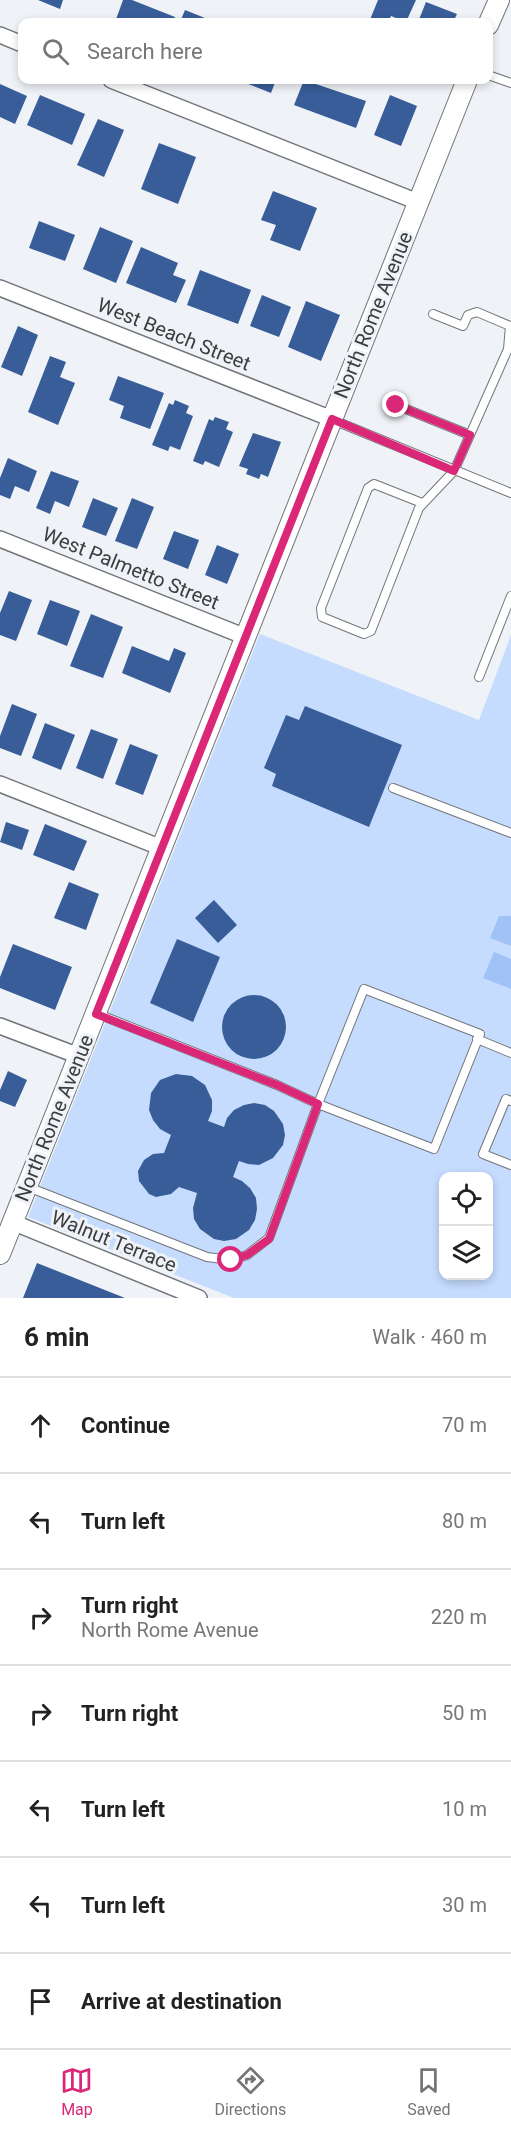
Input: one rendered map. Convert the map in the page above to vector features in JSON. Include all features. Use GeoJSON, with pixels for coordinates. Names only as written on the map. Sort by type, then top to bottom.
{"type":"FeatureCollection","features":[{"type":"Feature","properties":{"kind":"street"},"geometry":{"type":"LineString","coordinates":[[492,18],[499,0]]}},
{"type":"Feature","properties":{"kind":"street"},"geometry":{"type":"LineString","coordinates":[[0,35],[18,42]]}},
{"type":"Feature","properties":{"kind":"street"},"geometry":{"type":"LineString","coordinates":[[121,84],[418,202]]}},
{"type":"Feature","properties":{"kind":"street","name":"North Rome Avenue"},"geometry":{"type":"LineString","coordinates":[[0,1254],[465,84]]}},
{"type":"Feature","properties":{"kind":"street","name":"West Beach Street"},"geometry":{"type":"LineString","coordinates":[[0,288],[332,419]]}},
{"type":"Feature","properties":{"kind":"street","name":"West Palmetto Street"},"geometry":{"type":"LineString","coordinates":[[0,539],[246,637]]}},
{"type":"Feature","properties":{"kind":"street"},"geometry":{"type":"LineString","coordinates":[[0,784],[162,848]]}},
{"type":"Feature","properties":{"kind":"street"},"geometry":{"type":"LineString","coordinates":[[0,1026],[79,1056]]}},
{"type":"Feature","properties":{"kind":"street","name":"Walnut Terrace"},"geometry":{"type":"LineString","coordinates":[[12,1222],[199,1298]]}},
{"type":"Feature","properties":{"kind":"lane"},"geometry":{"type":"LineString","coordinates":[[493,76],[511,83]]}},
{"type":"Feature","properties":{"kind":"lane"},"geometry":{"type":"LineString","coordinates":[[422,503],[374,484],[368,488],[321,608],[322,617],[364,634],[371,631],[418,508],[454,471],[509,350],[510,326],[477,312],[468,315],[463,326],[433,314]]}},
{"type":"Feature","properties":{"kind":"lane"},"geometry":{"type":"LineString","coordinates":[[396,405],[470,435]]}},
{"type":"Feature","properties":{"kind":"lane"},"geometry":{"type":"LineString","coordinates":[[332,419],[511,493]]}},
{"type":"Feature","properties":{"kind":"lane"},"geometry":{"type":"LineString","coordinates":[[479,677],[511,596]]}},
{"type":"Feature","properties":{"kind":"lane"},"geometry":{"type":"LineString","coordinates":[[393,788],[511,833]]}},
{"type":"Feature","properties":{"kind":"lane"},"geometry":{"type":"LineString","coordinates":[[27,1186],[207,1257],[231,1260],[247,1255],[269,1239],[318,1104],[364,989],[480,1034],[434,1149],[318,1104],[277,1085],[96,1014]]}},
{"type":"Feature","properties":{"kind":"lane"},"geometry":{"type":"LineString","coordinates":[[477,1039],[511,1053]]}},
{"type":"Feature","properties":{"kind":"lane"},"geometry":{"type":"LineString","coordinates":[[511,1101],[506,1099],[483,1154],[511,1165]]}},
{"type":"Feature","properties":{"kind":"shaded area"},"geometry":{"type":"Polygon","coordinates":[[[260,634],[479,720],[511,635],[511,1298],[234,1298],[28,1217],[260,634]]]}},
{"type":"Feature","properties":{"kind":"shaded area"},"geometry":{"type":"Polygon","coordinates":[[[499,916],[511,916],[511,946],[490,938],[499,916]]]}},
{"type":"Feature","properties":{"kind":"shaded area"},"geometry":{"type":"Polygon","coordinates":[[[494,952],[511,959],[511,989],[483,978],[494,952]]]}},
{"type":"Feature","properties":{"kind":"building"},"geometry":{"type":"Polygon","coordinates":[[[38,0],[63,0],[60,9],[38,0]]]}},
{"type":"Feature","properties":{"kind":"building"},"geometry":{"type":"Polygon","coordinates":[[[123,0],[132,0],[175,17],[175,18],[116,18],[123,0]]]}},
{"type":"Feature","properties":{"kind":"building"},"geometry":{"type":"Polygon","coordinates":[[[378,0],[416,0],[408,18],[391,16],[390,18],[371,18],[378,0]]]}},
{"type":"Feature","properties":{"kind":"building"},"geometry":{"type":"Polygon","coordinates":[[[426,2],[457,14],[455,18],[420,18],[426,2]]]}},
{"type":"Feature","properties":{"kind":"building"},"geometry":{"type":"Polygon","coordinates":[[[185,10],[205,18],[182,18],[185,10]]]}},
{"type":"Feature","properties":{"kind":"building"},"geometry":{"type":"Polygon","coordinates":[[[0,84],[27,96],[15,124],[0,117],[0,84]]]}},
{"type":"Feature","properties":{"kind":"building"},"geometry":{"type":"Polygon","coordinates":[[[248,84],[274,84],[271,93],[248,84]]]}},
{"type":"Feature","properties":{"kind":"building"},"geometry":{"type":"Polygon","coordinates":[[[302,84],[316,84],[366,101],[356,128],[294,105],[302,84]]]}},
{"type":"Feature","properties":{"kind":"building"},"geometry":{"type":"Polygon","coordinates":[[[40,95],[85,114],[72,145],[27,125],[40,95]]]}},
{"type":"Feature","properties":{"kind":"building"},"geometry":{"type":"Polygon","coordinates":[[[390,95],[417,106],[401,146],[374,135],[390,95]]]}},
{"type":"Feature","properties":{"kind":"building"},"geometry":{"type":"Polygon","coordinates":[[[98,119],[124,130],[104,177],[77,165],[98,119]]]}},
{"type":"Feature","properties":{"kind":"building"},"geometry":{"type":"Polygon","coordinates":[[[159,143],[196,157],[178,204],[141,189],[159,143]]]}},
{"type":"Feature","properties":{"kind":"building"},"geometry":{"type":"Polygon","coordinates":[[[273,191],[317,208],[300,251],[270,240],[276,225],[261,220],[273,191]]]}},
{"type":"Feature","properties":{"kind":"building"},"geometry":{"type":"Polygon","coordinates":[[[39,221],[75,235],[65,261],[29,248],[39,221]]]}},
{"type":"Feature","properties":{"kind":"building"},"geometry":{"type":"Polygon","coordinates":[[[100,227],[133,241],[116,283],[83,269],[100,227]]]}},
{"type":"Feature","properties":{"kind":"building"},"geometry":{"type":"Polygon","coordinates":[[[141,247],[178,263],[173,275],[186,280],[176,303],[126,283],[141,247]]]}},
{"type":"Feature","properties":{"kind":"building"},"geometry":{"type":"Polygon","coordinates":[[[200,270],[251,290],[238,324],[187,305],[200,270]]]}},
{"type":"Feature","properties":{"kind":"building"},"geometry":{"type":"Polygon","coordinates":[[[262,295],[291,307],[279,337],[250,326],[262,295]]]}},
{"type":"Feature","properties":{"kind":"building"},"geometry":{"type":"Polygon","coordinates":[[[306,301],[340,315],[321,361],[288,347],[306,301]]]}},
{"type":"Feature","properties":{"kind":"building"},"geometry":{"type":"Polygon","coordinates":[[[18,326],[38,335],[22,376],[1,367],[18,326]]]}},
{"type":"Feature","properties":{"kind":"building"},"geometry":{"type":"Polygon","coordinates":[[[50,356],[66,362],[60,377],[75,383],[58,425],[28,412],[50,356]]]}},
{"type":"Feature","properties":{"kind":"building"},"geometry":{"type":"Polygon","coordinates":[[[118,376],[164,393],[150,429],[120,418],[124,406],[109,400],[118,376]]]}},
{"type":"Feature","properties":{"kind":"building"},"geometry":{"type":"Polygon","coordinates":[[[175,400],[189,406],[186,413],[193,416],[180,450],[170,446],[168,451],[152,445],[169,403],[173,405],[175,400]]]}},
{"type":"Feature","properties":{"kind":"building"},"geometry":{"type":"Polygon","coordinates":[[[215,417],[229,422],[226,429],[233,432],[219,467],[205,461],[203,465],[193,461],[209,419],[213,421],[215,417]]]}},
{"type":"Feature","properties":{"kind":"building"},"geometry":{"type":"Polygon","coordinates":[[[253,433],[281,442],[268,477],[261,474],[259,479],[246,474],[248,469],[239,466],[253,433]]]}},
{"type":"Feature","properties":{"kind":"building"},"geometry":{"type":"Polygon","coordinates":[[[8,458],[37,471],[29,492],[15,486],[10,499],[0,495],[0,478],[8,458]]]}},
{"type":"Feature","properties":{"kind":"building"},"geometry":{"type":"Polygon","coordinates":[[[51,471],[79,481],[69,507],[55,501],[50,514],[36,508],[51,471]]]}},
{"type":"Feature","properties":{"kind":"building"},"geometry":{"type":"Polygon","coordinates":[[[93,498],[118,508],[106,536],[82,527],[93,498]]]}},
{"type":"Feature","properties":{"kind":"building"},"geometry":{"type":"Polygon","coordinates":[[[132,498],[154,507],[137,549],[115,541],[132,498]]]}},
{"type":"Feature","properties":{"kind":"building"},"geometry":{"type":"Polygon","coordinates":[[[174,531],[199,540],[188,569],[163,559],[174,531]]]}},
{"type":"Feature","properties":{"kind":"building"},"geometry":{"type":"Polygon","coordinates":[[[217,545],[239,554],[227,584],[205,575],[217,545]]]}},
{"type":"Feature","properties":{"kind":"building"},"geometry":{"type":"Polygon","coordinates":[[[9,591],[32,600],[16,641],[0,635],[0,613],[9,591]]]}},
{"type":"Feature","properties":{"kind":"building"},"geometry":{"type":"Polygon","coordinates":[[[50,600],[80,611],[67,646],[37,634],[50,600]]]}},
{"type":"Feature","properties":{"kind":"building"},"geometry":{"type":"Polygon","coordinates":[[[91,614],[123,627],[103,678],[70,666],[91,614]]]}},
{"type":"Feature","properties":{"kind":"building"},"geometry":{"type":"Polygon","coordinates":[[[132,646],[169,661],[174,648],[186,653],[170,693],[122,673],[132,646]]]}},
{"type":"Feature","properties":{"kind":"building"},"geometry":{"type":"Polygon","coordinates":[[[12,704],[37,714],[21,756],[0,748],[0,736],[12,704]]]}},
{"type":"Feature","properties":{"kind":"building"},"geometry":{"type":"Polygon","coordinates":[[[305,706],[402,745],[369,827],[272,786],[276,774],[264,768],[286,715],[299,720],[305,706]]]}},
{"type":"Feature","properties":{"kind":"building"},"geometry":{"type":"Polygon","coordinates":[[[45,723],[75,735],[61,770],[32,758],[45,723]]]}},
{"type":"Feature","properties":{"kind":"building"},"geometry":{"type":"Polygon","coordinates":[[[91,729],[118,739],[103,779],[76,768],[91,729]]]}},
{"type":"Feature","properties":{"kind":"building"},"geometry":{"type":"Polygon","coordinates":[[[130,744],[158,755],[143,795],[115,784],[130,744]]]}},
{"type":"Feature","properties":{"kind":"building"},"geometry":{"type":"Polygon","coordinates":[[[6,822],[29,830],[22,850],[0,842],[6,822]]]}},
{"type":"Feature","properties":{"kind":"building"},"geometry":{"type":"Polygon","coordinates":[[[45,824],[87,841],[74,871],[33,855],[45,824]]]}},
{"type":"Feature","properties":{"kind":"building"},"geometry":{"type":"Polygon","coordinates":[[[69,882],[99,894],[86,930],[54,918],[69,882]]]}},
{"type":"Feature","properties":{"kind":"building"},"geometry":{"type":"Polygon","coordinates":[[[214,900],[237,925],[218,943],[195,918],[214,900]]]}},
{"type":"Feature","properties":{"kind":"building"},"geometry":{"type":"Polygon","coordinates":[[[177,939],[220,957],[193,1022],[150,1003],[177,939]]]}},
{"type":"Feature","properties":{"kind":"building"},"geometry":{"type":"Polygon","coordinates":[[[13,944],[72,967],[55,1010],[0,988],[0,977],[13,944]]]}},
{"type":"Feature","properties":{"kind":"building"},"geometry":{"type":"Polygon","coordinates":[[[254,995],[277,1004],[286,1027],[277,1050],[254,1059],[231,1050],[222,1027],[231,1004],[254,995]]]}},
{"type":"Feature","properties":{"kind":"building"},"geometry":{"type":"Polygon","coordinates":[[[8,1071],[27,1080],[15,1107],[0,1101],[0,1090],[8,1071]]]}},
{"type":"Feature","properties":{"kind":"building"},"geometry":{"type":"Polygon","coordinates":[[[176,1074],[192,1076],[205,1085],[212,1100],[212,1111],[208,1121],[224,1127],[227,1118],[234,1110],[254,1103],[265,1105],[274,1111],[283,1124],[285,1135],[283,1145],[273,1158],[259,1165],[239,1161],[233,1177],[250,1188],[256,1198],[257,1209],[255,1220],[249,1230],[236,1239],[224,1241],[214,1239],[200,1229],[194,1219],[193,1208],[197,1193],[179,1187],[171,1194],[156,1197],[149,1194],[139,1181],[138,1171],[144,1160],[153,1154],[164,1153],[171,1135],[160,1129],[153,1120],[149,1110],[151,1093],[160,1080],[176,1074]]]}},
{"type":"Feature","properties":{"kind":"building"},"geometry":{"type":"Polygon","coordinates":[[[37,1263],[125,1298],[23,1298],[37,1263]]]}},
{"type":"Feature","properties":{"kind":"route"},"geometry":{"type":"LineString","coordinates":[[231,1260],[247,1255],[269,1239],[318,1104],[277,1085],[96,1014],[332,419],[454,471],[470,435],[396,405]]}}]}
